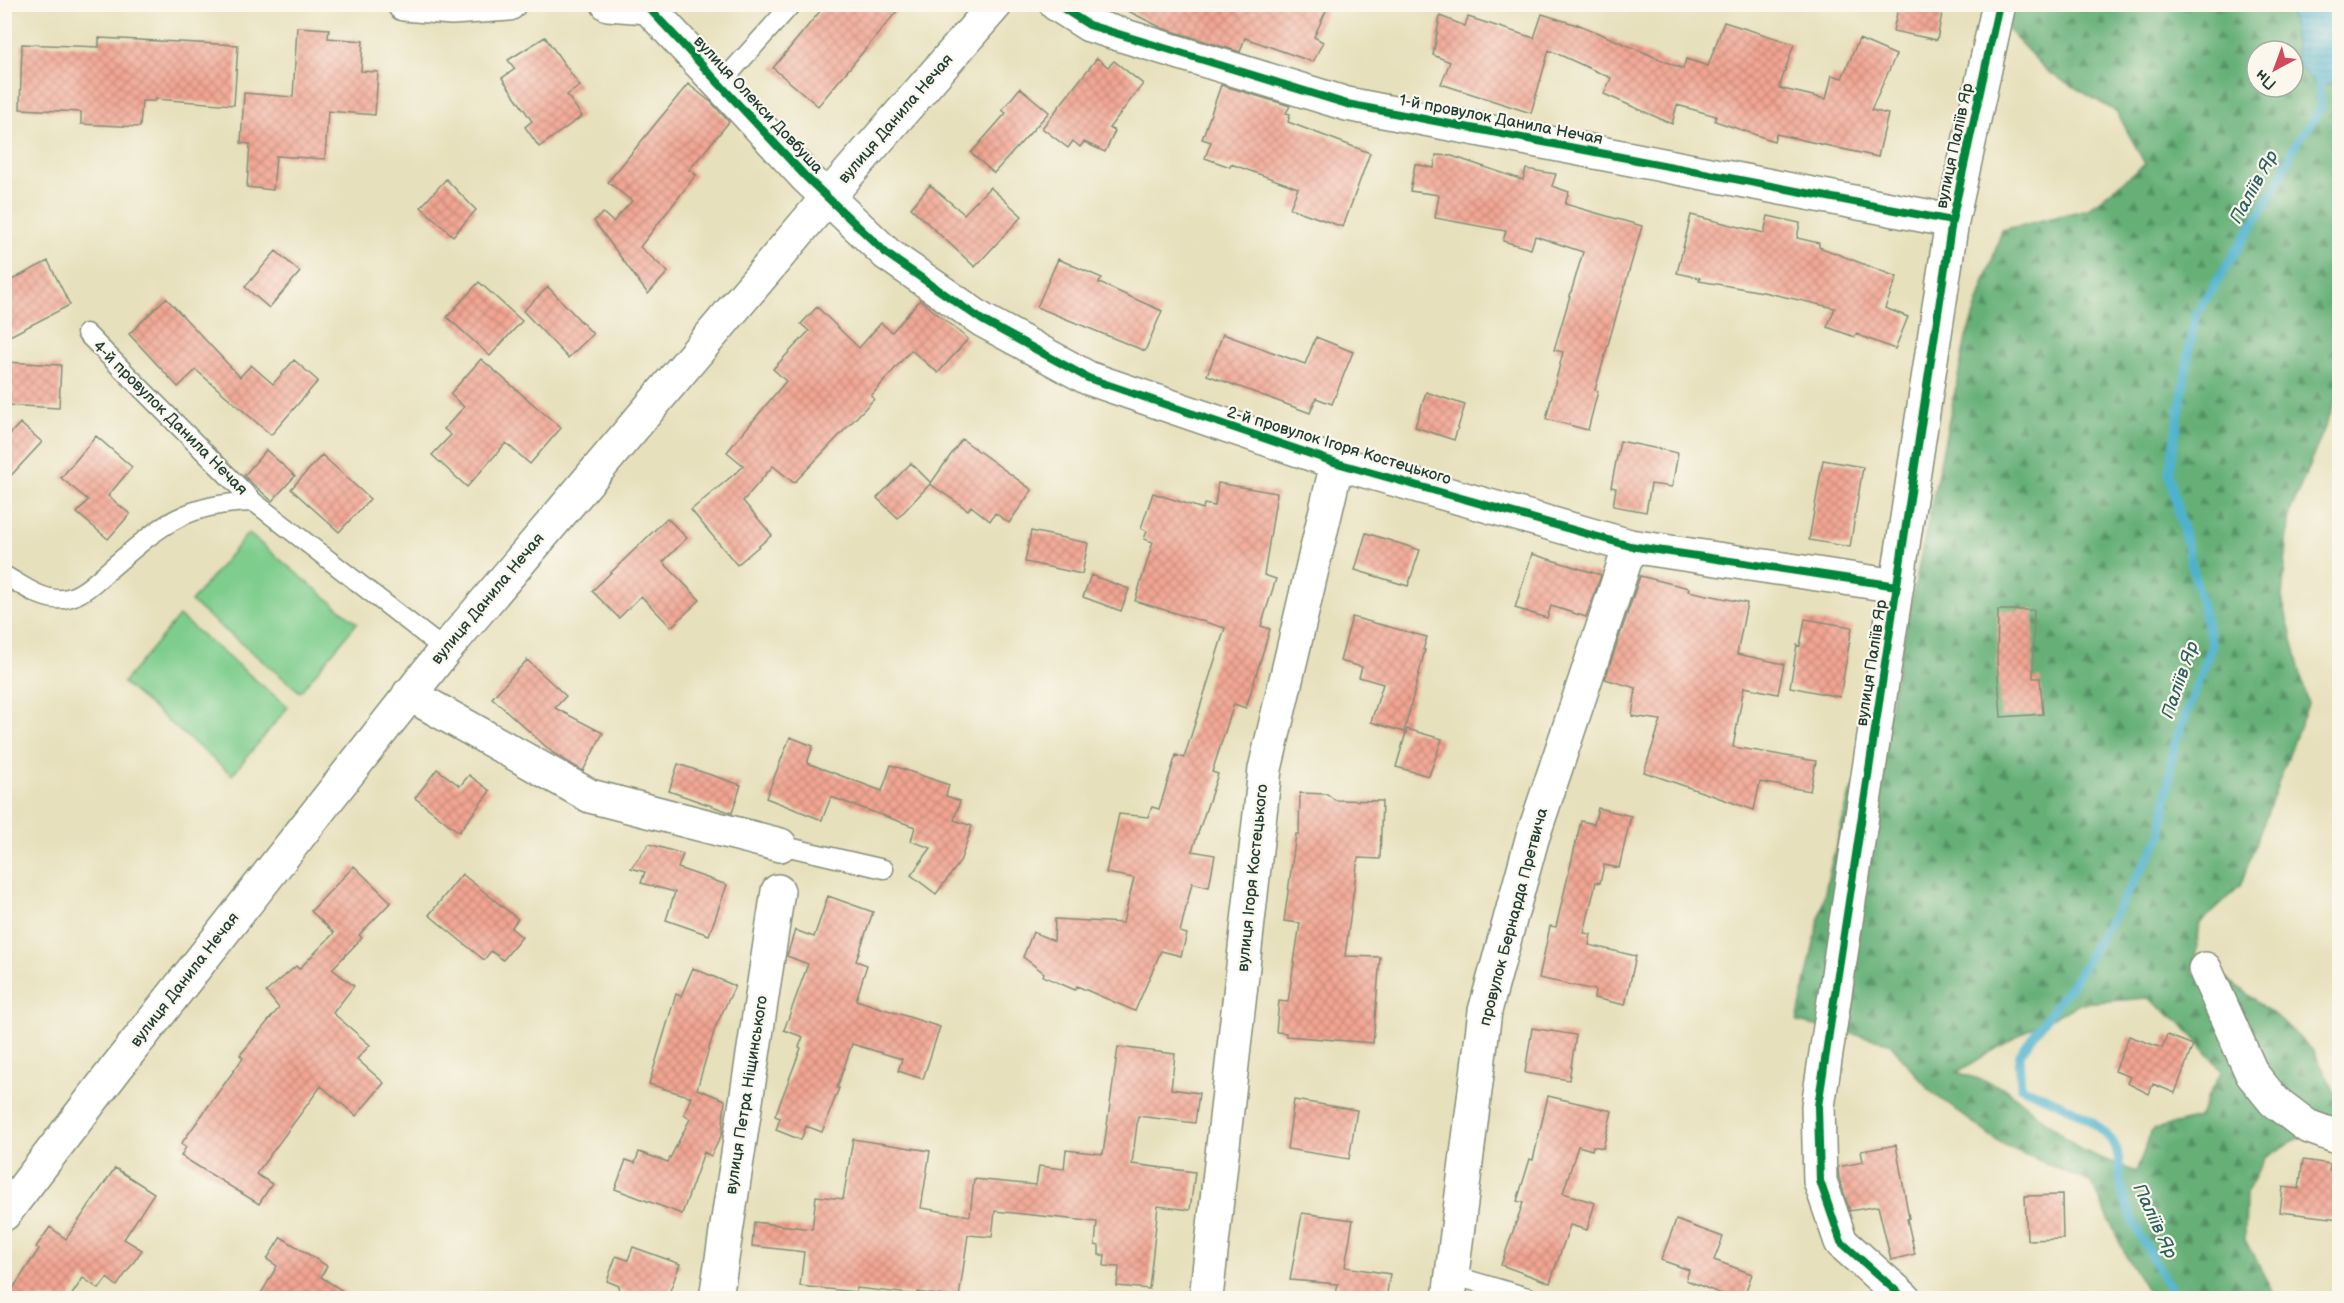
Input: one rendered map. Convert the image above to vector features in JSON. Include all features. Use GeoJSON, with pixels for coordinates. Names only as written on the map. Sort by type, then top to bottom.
{"type":"FeatureCollection","features":[{"type":"Feature","properties":{"kind":"street"},"geometry":{"type":"LineString","coordinates":[[404,4],[452,8],[509,4]]}},
{"type":"Feature","properties":{"kind":"street","name":"вулиця Олекси Довбуша"},"geometry":{"type":"LineString","coordinates":[[608,4],[646,6],[806,177],[828,197]]}},
{"type":"Feature","properties":{"kind":"street","name":"вулиця Данила Нечая"},"geometry":{"type":"LineString","coordinates":[[4,1214],[445,650],[828,197],[996,4]]}},
{"type":"Feature","properties":{"kind":"street","name":"1-й провулок Данила Нечая"},"geometry":{"type":"LineString","coordinates":[[1056,4],[1089,26],[1347,104],[1952,221]]}},
{"type":"Feature","properties":{"kind":"street","name":"вулиця Паліїв Яр"},"geometry":{"type":"LineString","coordinates":[[1904,1299],[1841,1242],[1820,1181],[1818,1106],[1952,221],[1999,4]]}},
{"type":"Feature","properties":{"kind":"street","name":"2-й провулок Ігоря Костецького"},"geometry":{"type":"LineString","coordinates":[[828,197],[897,261],[982,320],[1088,378],[1337,463],[1630,546],[1897,586]]}},
{"type":"Feature","properties":{"kind":"street","name":"вулиця Ігоря Костецького"},"geometry":{"type":"LineString","coordinates":[[1206,1299],[1265,769],[1337,463]]}},
{"type":"Feature","properties":{"kind":"street","name":"провулок Бернарда Претвича"},"geometry":{"type":"LineString","coordinates":[[1451,1287],[1485,1011],[1532,839],[1630,546]]}},
{"type":"Feature","properties":{"kind":"street"},"geometry":{"type":"LineString","coordinates":[[409,694],[590,796],[780,844]]}},
{"type":"Feature","properties":{"kind":"street","name":"вулиця Петра Ніщинського"},"geometry":{"type":"LineString","coordinates":[[716,1299],[778,891]]}},
{"type":"Feature","properties":{"kind":"street"},"geometry":{"type":"LineString","coordinates":[[2205,969],[2252,1074],[2274,1101],[2307,1126],[2340,1138]]}},
{"type":"Feature","properties":{"kind":"lane"},"geometry":{"type":"LineString","coordinates":[[720,84],[792,4]]}},
{"type":"Feature","properties":{"kind":"lane","name":"4-й провулок Данила Нечая"},"geometry":{"type":"LineString","coordinates":[[86,333],[254,502],[445,650]]}},
{"type":"Feature","properties":{"kind":"lane","name":"4-й провулок Данила Нечая"},"geometry":{"type":"LineString","coordinates":[[4,575],[38,594],[64,599],[80,593],[170,521],[210,505],[254,502]]}},
{"type":"Feature","properties":{"kind":"lane"},"geometry":{"type":"LineString","coordinates":[[780,844],[884,869]]}},
{"type":"Feature","properties":{"kind":"lane"},"geometry":{"type":"LineString","coordinates":[[1451,1287],[1531,1299]]}},
{"type":"Feature","properties":{"kind":"green space"},"geometry":{"type":"Polygon","coordinates":[[[2012,5],[2289,5],[2295,39],[2245,39],[2245,99],[2305,99],[2305,73],[2318,88],[2339,80],[2339,393],[2290,512],[2282,598],[2308,704],[2240,886],[2200,923],[2193,975],[2226,978],[2281,1020],[2314,1052],[2339,1100],[2339,1122],[2293,1141],[2265,1158],[2246,1194],[2245,1240],[2276,1298],[2152,1298],[2126,1256],[2092,1183],[2003,1145],[1930,1091],[1889,1042],[1797,1022],[1829,873],[1850,794],[1882,744],[1966,338],[2002,230],[2088,209],[2145,164],[2117,112],[2048,72],[2007,29],[2012,5]],[[2148,998],[2082,1003],[2031,1028],[1957,1072],[2005,1088],[2081,1150],[2136,1172],[2152,1130],[2198,1118],[2222,1070],[2180,1022],[2148,998]]]}},
{"type":"Feature","properties":{"kind":"green space"},"geometry":{"type":"Polygon","coordinates":[[[248,533],[357,623],[300,692],[191,602],[248,533]]]}},
{"type":"Feature","properties":{"kind":"green space"},"geometry":{"type":"Polygon","coordinates":[[[179,616],[288,707],[232,775],[123,683],[179,616]]]}},
{"type":"Feature","properties":{"kind":"water"},"geometry":{"type":"Polygon","coordinates":[[[2289,5],[2339,5],[2339,80],[2318,88],[2305,73],[2305,39],[2295,39],[2289,5]]]}},
{"type":"Feature","properties":{"kind":"building"},"geometry":{"type":"Polygon","coordinates":[[[826,4],[903,4],[818,106],[773,68],[826,4]]]}},
{"type":"Feature","properties":{"kind":"building"},"geometry":{"type":"Polygon","coordinates":[[[1114,4],[1329,4],[1314,37],[1323,42],[1313,62],[1245,38],[1240,52],[1162,28],[1114,4]]]}},
{"type":"Feature","properties":{"kind":"building"},"geometry":{"type":"Polygon","coordinates":[[[1899,4],[1942,13],[1937,40],[1893,31],[1899,4]]]}},
{"type":"Feature","properties":{"kind":"building"},"geometry":{"type":"Polygon","coordinates":[[[1542,14],[1577,24],[1683,69],[1686,59],[1708,66],[1724,22],[1794,44],[1779,88],[1826,99],[1832,75],[1842,78],[1859,39],[1896,55],[1871,110],[1888,114],[1878,157],[1776,134],[1774,141],[1715,121],[1716,116],[1677,105],[1672,124],[1604,94],[1611,78],[1549,50],[1531,113],[1441,84],[1450,62],[1433,55],[1440,16],[1465,26],[1468,17],[1534,38],[1542,14]]]}},
{"type":"Feature","properties":{"kind":"building"},"geometry":{"type":"Polygon","coordinates":[[[297,27],[329,29],[328,38],[363,41],[361,71],[378,72],[375,115],[328,111],[325,159],[276,156],[273,190],[247,187],[250,144],[241,143],[244,93],[293,97],[297,27]]]}},
{"type":"Feature","properties":{"kind":"building"},"geometry":{"type":"Polygon","coordinates":[[[545,37],[580,86],[567,95],[582,116],[539,147],[525,127],[532,121],[502,78],[515,69],[508,60],[545,37]]]}},
{"type":"Feature","properties":{"kind":"building"},"geometry":{"type":"Polygon","coordinates":[[[99,38],[238,45],[234,105],[155,99],[155,101],[142,101],[140,127],[81,124],[81,112],[20,109],[22,44],[99,47],[99,38]]]}},
{"type":"Feature","properties":{"kind":"building"},"geometry":{"type":"Polygon","coordinates":[[[1097,58],[1108,67],[1114,61],[1143,84],[1109,128],[1115,131],[1105,152],[1084,142],[1080,147],[1073,141],[1068,148],[1042,128],[1097,58]]]}},
{"type":"Feature","properties":{"kind":"building"},"geometry":{"type":"Polygon","coordinates":[[[688,84],[712,103],[729,122],[689,170],[696,175],[640,247],[668,272],[648,294],[594,221],[603,213],[613,222],[632,201],[608,182],[688,84]]]}},
{"type":"Feature","properties":{"kind":"building"},"geometry":{"type":"Polygon","coordinates":[[[1221,85],[1290,106],[1286,113],[1290,114],[1288,122],[1370,153],[1343,227],[1290,208],[1298,188],[1231,164],[1230,167],[1205,158],[1211,142],[1202,139],[1221,85]]]}},
{"type":"Feature","properties":{"kind":"building"},"geometry":{"type":"Polygon","coordinates":[[[1020,88],[1049,112],[994,173],[971,153],[1006,113],[1002,110],[1020,88]]]}},
{"type":"Feature","properties":{"kind":"building"},"geometry":{"type":"Polygon","coordinates":[[[1436,155],[1452,156],[1523,180],[1526,169],[1556,174],[1552,186],[1569,192],[1565,204],[1642,226],[1595,390],[1598,391],[1588,430],[1546,419],[1563,352],[1554,350],[1583,252],[1535,236],[1531,249],[1503,241],[1506,231],[1435,218],[1439,195],[1410,191],[1415,164],[1434,168],[1436,155]]]}},
{"type":"Feature","properties":{"kind":"building"},"geometry":{"type":"Polygon","coordinates":[[[446,179],[476,210],[453,236],[421,207],[446,179]]]}},
{"type":"Feature","properties":{"kind":"building"},"geometry":{"type":"Polygon","coordinates":[[[930,185],[964,214],[990,187],[1022,216],[975,267],[911,208],[930,185]]]}},
{"type":"Feature","properties":{"kind":"building"},"geometry":{"type":"Polygon","coordinates":[[[1691,215],[1764,233],[1768,216],[1800,223],[1797,238],[1819,243],[1819,247],[1897,277],[1885,308],[1908,317],[1895,349],[1856,334],[1855,337],[1827,327],[1835,308],[1699,281],[1700,278],[1677,273],[1691,215]]]}},
{"type":"Feature","properties":{"kind":"building"},"geometry":{"type":"Polygon","coordinates":[[[276,251],[300,272],[269,308],[245,287],[276,251]]]}},
{"type":"Feature","properties":{"kind":"building"},"geometry":{"type":"Polygon","coordinates":[[[1058,259],[1102,278],[1099,283],[1162,311],[1145,351],[1037,307],[1058,259]]]}},
{"type":"Feature","properties":{"kind":"building"},"geometry":{"type":"Polygon","coordinates":[[[48,261],[70,305],[4,339],[4,284],[48,261]]]}},
{"type":"Feature","properties":{"kind":"building"},"geometry":{"type":"Polygon","coordinates":[[[479,282],[522,321],[490,356],[447,317],[479,282]]]}},
{"type":"Feature","properties":{"kind":"building"},"geometry":{"type":"Polygon","coordinates":[[[548,287],[593,334],[568,358],[523,311],[548,287]]]}},
{"type":"Feature","properties":{"kind":"building"},"geometry":{"type":"Polygon","coordinates":[[[166,298],[240,377],[251,365],[273,384],[294,360],[318,381],[271,435],[196,370],[178,387],[129,334],[166,298]]]}},
{"type":"Feature","properties":{"kind":"building"},"geometry":{"type":"Polygon","coordinates":[[[920,300],[968,339],[938,373],[911,350],[871,396],[874,399],[794,483],[773,466],[743,501],[772,535],[737,565],[691,510],[744,466],[727,452],[786,381],[773,369],[809,331],[801,324],[817,307],[859,348],[881,323],[892,332],[920,300]]]}},
{"type":"Feature","properties":{"kind":"building"},"geometry":{"type":"Polygon","coordinates":[[[1223,334],[1305,364],[1316,337],[1353,352],[1332,404],[1316,398],[1310,413],[1207,375],[1223,334]]]}},
{"type":"Feature","properties":{"kind":"building"},"geometry":{"type":"Polygon","coordinates":[[[481,359],[561,428],[530,464],[506,443],[467,487],[432,455],[451,435],[444,429],[464,407],[450,394],[481,359]]]}},
{"type":"Feature","properties":{"kind":"building"},"geometry":{"type":"Polygon","coordinates":[[[4,362],[61,365],[59,408],[4,405],[4,362]]]}},
{"type":"Feature","properties":{"kind":"building"},"geometry":{"type":"Polygon","coordinates":[[[1426,392],[1465,405],[1454,440],[1415,427],[1426,392]]]}},
{"type":"Feature","properties":{"kind":"building"},"geometry":{"type":"Polygon","coordinates":[[[20,423],[42,442],[4,483],[4,441],[20,423]]]}},
{"type":"Feature","properties":{"kind":"building"},"geometry":{"type":"Polygon","coordinates":[[[96,436],[132,467],[108,496],[130,514],[108,539],[77,513],[88,500],[61,478],[96,436]]]}},
{"type":"Feature","properties":{"kind":"building"},"geometry":{"type":"Polygon","coordinates":[[[962,439],[1032,490],[1009,523],[995,513],[990,521],[971,506],[968,510],[930,484],[898,518],[877,498],[911,463],[931,483],[962,439]]]}},
{"type":"Feature","properties":{"kind":"building"},"geometry":{"type":"Polygon","coordinates":[[[1620,441],[1678,453],[1672,487],[1651,484],[1646,512],[1613,506],[1616,488],[1611,487],[1620,441]]]}},
{"type":"Feature","properties":{"kind":"building"},"geometry":{"type":"Polygon","coordinates":[[[266,450],[295,476],[272,501],[244,476],[266,450]]]}},
{"type":"Feature","properties":{"kind":"building"},"geometry":{"type":"Polygon","coordinates":[[[322,455],[370,499],[339,532],[291,489],[322,455]]]}},
{"type":"Feature","properties":{"kind":"building"},"geometry":{"type":"Polygon","coordinates":[[[1823,460],[1863,467],[1850,547],[1809,540],[1823,460]]]}},
{"type":"Feature","properties":{"kind":"building"},"geometry":{"type":"Polygon","coordinates":[[[1218,483],[1277,493],[1264,575],[1276,579],[1261,626],[1270,629],[1246,708],[1234,704],[1212,772],[1218,774],[1192,851],[1215,855],[1209,887],[1192,883],[1180,932],[1187,934],[1181,956],[1161,951],[1135,1011],[1077,986],[1075,990],[1043,976],[1044,973],[1023,957],[1033,932],[1054,941],[1055,919],[1123,923],[1134,878],[1106,873],[1119,814],[1148,817],[1152,807],[1159,809],[1176,755],[1184,758],[1225,628],[1135,601],[1153,542],[1144,539],[1147,531],[1141,528],[1153,493],[1203,509],[1204,504],[1215,506],[1218,483]]]}},
{"type":"Feature","properties":{"kind":"building"},"geometry":{"type":"Polygon","coordinates":[[[667,518],[687,538],[663,562],[700,600],[671,627],[641,596],[619,618],[592,591],[667,518]]]}},
{"type":"Feature","properties":{"kind":"building"},"geometry":{"type":"Polygon","coordinates":[[[1031,531],[1088,543],[1082,574],[1025,562],[1031,531]]]}},
{"type":"Feature","properties":{"kind":"building"},"geometry":{"type":"Polygon","coordinates":[[[1366,533],[1420,550],[1408,586],[1355,570],[1366,533]]]}},
{"type":"Feature","properties":{"kind":"building"},"geometry":{"type":"Polygon","coordinates":[[[1532,554],[1601,575],[1586,617],[1551,606],[1547,618],[1515,608],[1532,554]]]}},
{"type":"Feature","properties":{"kind":"building"},"geometry":{"type":"Polygon","coordinates":[[[1091,575],[1129,589],[1121,611],[1083,597],[1091,575]]]}},
{"type":"Feature","properties":{"kind":"building"},"geometry":{"type":"Polygon","coordinates":[[[1640,576],[1689,588],[1688,591],[1747,603],[1737,654],[1784,664],[1778,694],[1744,687],[1733,747],[1816,761],[1810,791],[1760,782],[1754,810],[1644,772],[1661,720],[1632,716],[1636,688],[1605,679],[1640,576]]]}},
{"type":"Feature","properties":{"kind":"building"},"geometry":{"type":"Polygon","coordinates":[[[1998,610],[2034,610],[2033,678],[2040,678],[2043,714],[2001,717],[1997,662],[1998,610]]]}},
{"type":"Feature","properties":{"kind":"building"},"geometry":{"type":"Polygon","coordinates":[[[1352,617],[1427,637],[1404,732],[1371,722],[1383,684],[1359,677],[1362,667],[1340,661],[1352,617]]]}},
{"type":"Feature","properties":{"kind":"building"},"geometry":{"type":"Polygon","coordinates":[[[1805,619],[1852,627],[1840,697],[1790,687],[1797,645],[1800,646],[1805,619]]]}},
{"type":"Feature","properties":{"kind":"building"},"geometry":{"type":"Polygon","coordinates":[[[527,660],[566,696],[555,708],[603,733],[583,771],[553,753],[492,698],[527,660]]]}},
{"type":"Feature","properties":{"kind":"building"},"geometry":{"type":"Polygon","coordinates":[[[1407,729],[1442,739],[1429,776],[1396,767],[1407,729]]]}},
{"type":"Feature","properties":{"kind":"building"},"geometry":{"type":"Polygon","coordinates":[[[790,737],[813,746],[807,763],[882,791],[891,765],[949,785],[946,796],[960,801],[954,820],[972,826],[960,862],[936,894],[911,875],[931,848],[911,841],[915,827],[831,797],[822,820],[766,798],[790,737]]]}},
{"type":"Feature","properties":{"kind":"building"},"geometry":{"type":"Polygon","coordinates":[[[678,764],[741,785],[732,813],[669,791],[678,764]]]}},
{"type":"Feature","properties":{"kind":"building"},"geometry":{"type":"Polygon","coordinates":[[[437,769],[460,786],[469,775],[490,791],[459,832],[415,798],[437,769]]]}},
{"type":"Feature","properties":{"kind":"building"},"geometry":{"type":"Polygon","coordinates":[[[1300,793],[1327,794],[1335,800],[1382,801],[1380,859],[1358,858],[1345,956],[1380,957],[1373,1043],[1286,1036],[1286,1033],[1276,1032],[1279,1001],[1288,1002],[1300,923],[1284,921],[1296,834],[1299,834],[1300,793]]]}},
{"type":"Feature","properties":{"kind":"building"},"geometry":{"type":"Polygon","coordinates":[[[1598,808],[1631,816],[1619,868],[1604,865],[1600,883],[1596,882],[1584,933],[1591,934],[1589,945],[1636,956],[1625,1005],[1594,998],[1595,990],[1539,978],[1550,926],[1556,927],[1581,821],[1594,824],[1598,808]]]}},
{"type":"Feature","properties":{"kind":"building"},"geometry":{"type":"Polygon","coordinates":[[[649,844],[683,854],[678,868],[727,885],[709,935],[666,920],[675,892],[641,883],[645,872],[631,868],[649,844]]]}},
{"type":"Feature","properties":{"kind":"building"},"geometry":{"type":"Polygon","coordinates":[[[354,866],[391,902],[359,935],[362,938],[332,969],[354,986],[333,1013],[370,1045],[357,1059],[384,1083],[356,1116],[321,1086],[256,1174],[272,1184],[259,1204],[181,1156],[186,1147],[181,1144],[243,1058],[240,1055],[279,1008],[266,992],[296,966],[299,969],[334,933],[311,911],[354,866]]]}},
{"type":"Feature","properties":{"kind":"building"},"geometry":{"type":"Polygon","coordinates":[[[462,874],[518,919],[511,928],[522,937],[503,960],[491,951],[484,960],[429,915],[462,874]]]}},
{"type":"Feature","properties":{"kind":"building"},"geometry":{"type":"Polygon","coordinates":[[[828,896],[873,912],[856,961],[867,965],[856,1000],[940,1027],[923,1079],[898,1071],[902,1059],[852,1044],[837,1088],[839,1088],[822,1132],[806,1126],[801,1140],[776,1130],[780,1118],[775,1116],[803,1037],[784,1030],[808,964],[787,956],[795,930],[814,937],[828,896]]]}},
{"type":"Feature","properties":{"kind":"building"},"geometry":{"type":"Polygon","coordinates":[[[693,968],[735,986],[715,1028],[697,1089],[725,1100],[722,1134],[711,1156],[704,1152],[682,1214],[615,1189],[626,1160],[635,1163],[639,1152],[668,1162],[690,1119],[684,1114],[691,1097],[649,1084],[676,994],[681,996],[693,968]]]}},
{"type":"Feature","properties":{"kind":"building"},"geometry":{"type":"Polygon","coordinates":[[[1532,1028],[1576,1035],[1569,1080],[1525,1073],[1532,1028]]]}},
{"type":"Feature","properties":{"kind":"building"},"geometry":{"type":"Polygon","coordinates":[[[2167,1035],[2193,1045],[2175,1093],[2153,1084],[2149,1094],[2127,1083],[2130,1077],[2115,1071],[2129,1036],[2162,1048],[2167,1035]]]}},
{"type":"Feature","properties":{"kind":"building"},"geometry":{"type":"Polygon","coordinates":[[[1118,1047],[1175,1054],[1171,1089],[1199,1093],[1195,1123],[1138,1116],[1132,1164],[1195,1172],[1190,1210],[1158,1206],[1149,1289],[1117,1286],[1119,1267],[1104,1266],[1105,1255],[1099,1255],[1099,1246],[1095,1245],[1097,1222],[995,1211],[992,1237],[968,1235],[959,1298],[918,1292],[918,1295],[857,1288],[856,1292],[800,1286],[804,1252],[752,1246],[754,1222],[812,1229],[816,1196],[843,1199],[853,1139],[930,1151],[921,1208],[970,1216],[974,1179],[1036,1185],[1039,1166],[1064,1169],[1066,1150],[1103,1154],[1118,1047]]]}},
{"type":"Feature","properties":{"kind":"building"},"geometry":{"type":"Polygon","coordinates":[[[1548,1096],[1612,1111],[1603,1148],[1593,1146],[1592,1150],[1578,1146],[1563,1193],[1595,1203],[1587,1230],[1570,1225],[1550,1283],[1501,1265],[1523,1203],[1517,1201],[1530,1159],[1533,1160],[1548,1096]]]}},
{"type":"Feature","properties":{"kind":"building"},"geometry":{"type":"Polygon","coordinates":[[[1294,1100],[1357,1110],[1349,1159],[1287,1149],[1294,1100]]]}},
{"type":"Feature","properties":{"kind":"building"},"geometry":{"type":"Polygon","coordinates":[[[1896,1145],[1909,1218],[1907,1219],[1915,1254],[1891,1260],[1878,1206],[1850,1211],[1839,1178],[1838,1167],[1863,1162],[1861,1151],[1896,1145]]]}},
{"type":"Feature","properties":{"kind":"building"},"geometry":{"type":"Polygon","coordinates":[[[2303,1160],[2330,1164],[2329,1171],[2340,1172],[2340,1219],[2280,1212],[2283,1187],[2299,1189],[2303,1160]]]}},
{"type":"Feature","properties":{"kind":"building"},"geometry":{"type":"Polygon","coordinates":[[[115,1168],[154,1193],[124,1239],[142,1250],[117,1286],[107,1278],[99,1289],[83,1278],[69,1299],[6,1299],[39,1249],[36,1247],[50,1227],[66,1239],[115,1168]]]}},
{"type":"Feature","properties":{"kind":"building"},"geometry":{"type":"Polygon","coordinates":[[[2062,1195],[2063,1239],[2027,1240],[2025,1196],[2062,1195]]]}},
{"type":"Feature","properties":{"kind":"building"},"geometry":{"type":"Polygon","coordinates":[[[1302,1213],[1353,1220],[1345,1267],[1390,1274],[1386,1299],[1335,1299],[1338,1284],[1290,1280],[1302,1213]]]}},
{"type":"Feature","properties":{"kind":"building"},"geometry":{"type":"Polygon","coordinates":[[[1676,1220],[1723,1237],[1714,1260],[1752,1274],[1743,1299],[1734,1299],[1686,1280],[1689,1270],[1661,1260],[1676,1220]]]}},
{"type":"Feature","properties":{"kind":"building"},"geometry":{"type":"Polygon","coordinates":[[[281,1237],[327,1266],[321,1277],[355,1299],[258,1299],[277,1266],[267,1259],[281,1237]]]}},
{"type":"Feature","properties":{"kind":"building"},"geometry":{"type":"Polygon","coordinates":[[[633,1247],[680,1264],[667,1299],[642,1299],[618,1290],[619,1286],[607,1281],[616,1256],[628,1260],[633,1247]]]}},
{"type":"Feature","properties":{"kind":"waterway","name":"Паліїв Яр"},"geometry":{"type":"LineString","coordinates":[[2176,1298],[2132,1219],[2122,1191],[2119,1159],[2112,1141],[2082,1115],[2021,1087],[2019,1055],[2076,978],[2161,837],[2174,746],[2212,645],[2169,474],[2195,316],[2274,191],[2295,145],[2321,108],[2319,79]]}},
{"type":"Feature","properties":{"kind":"cycle path"},"geometry":{"type":"LineString","coordinates":[[645,4],[806,177],[887,254],[982,320],[1088,378],[1337,463],[1630,546],[1897,586]]}},
{"type":"Feature","properties":{"kind":"cycle path"},"geometry":{"type":"LineString","coordinates":[[1056,4],[1089,25],[1347,104],[1952,221]]}},
{"type":"Feature","properties":{"kind":"cycle path"},"geometry":{"type":"LineString","coordinates":[[1904,1298],[1841,1242],[1820,1181],[1818,1106],[1952,221],[1999,4]]}}]}
